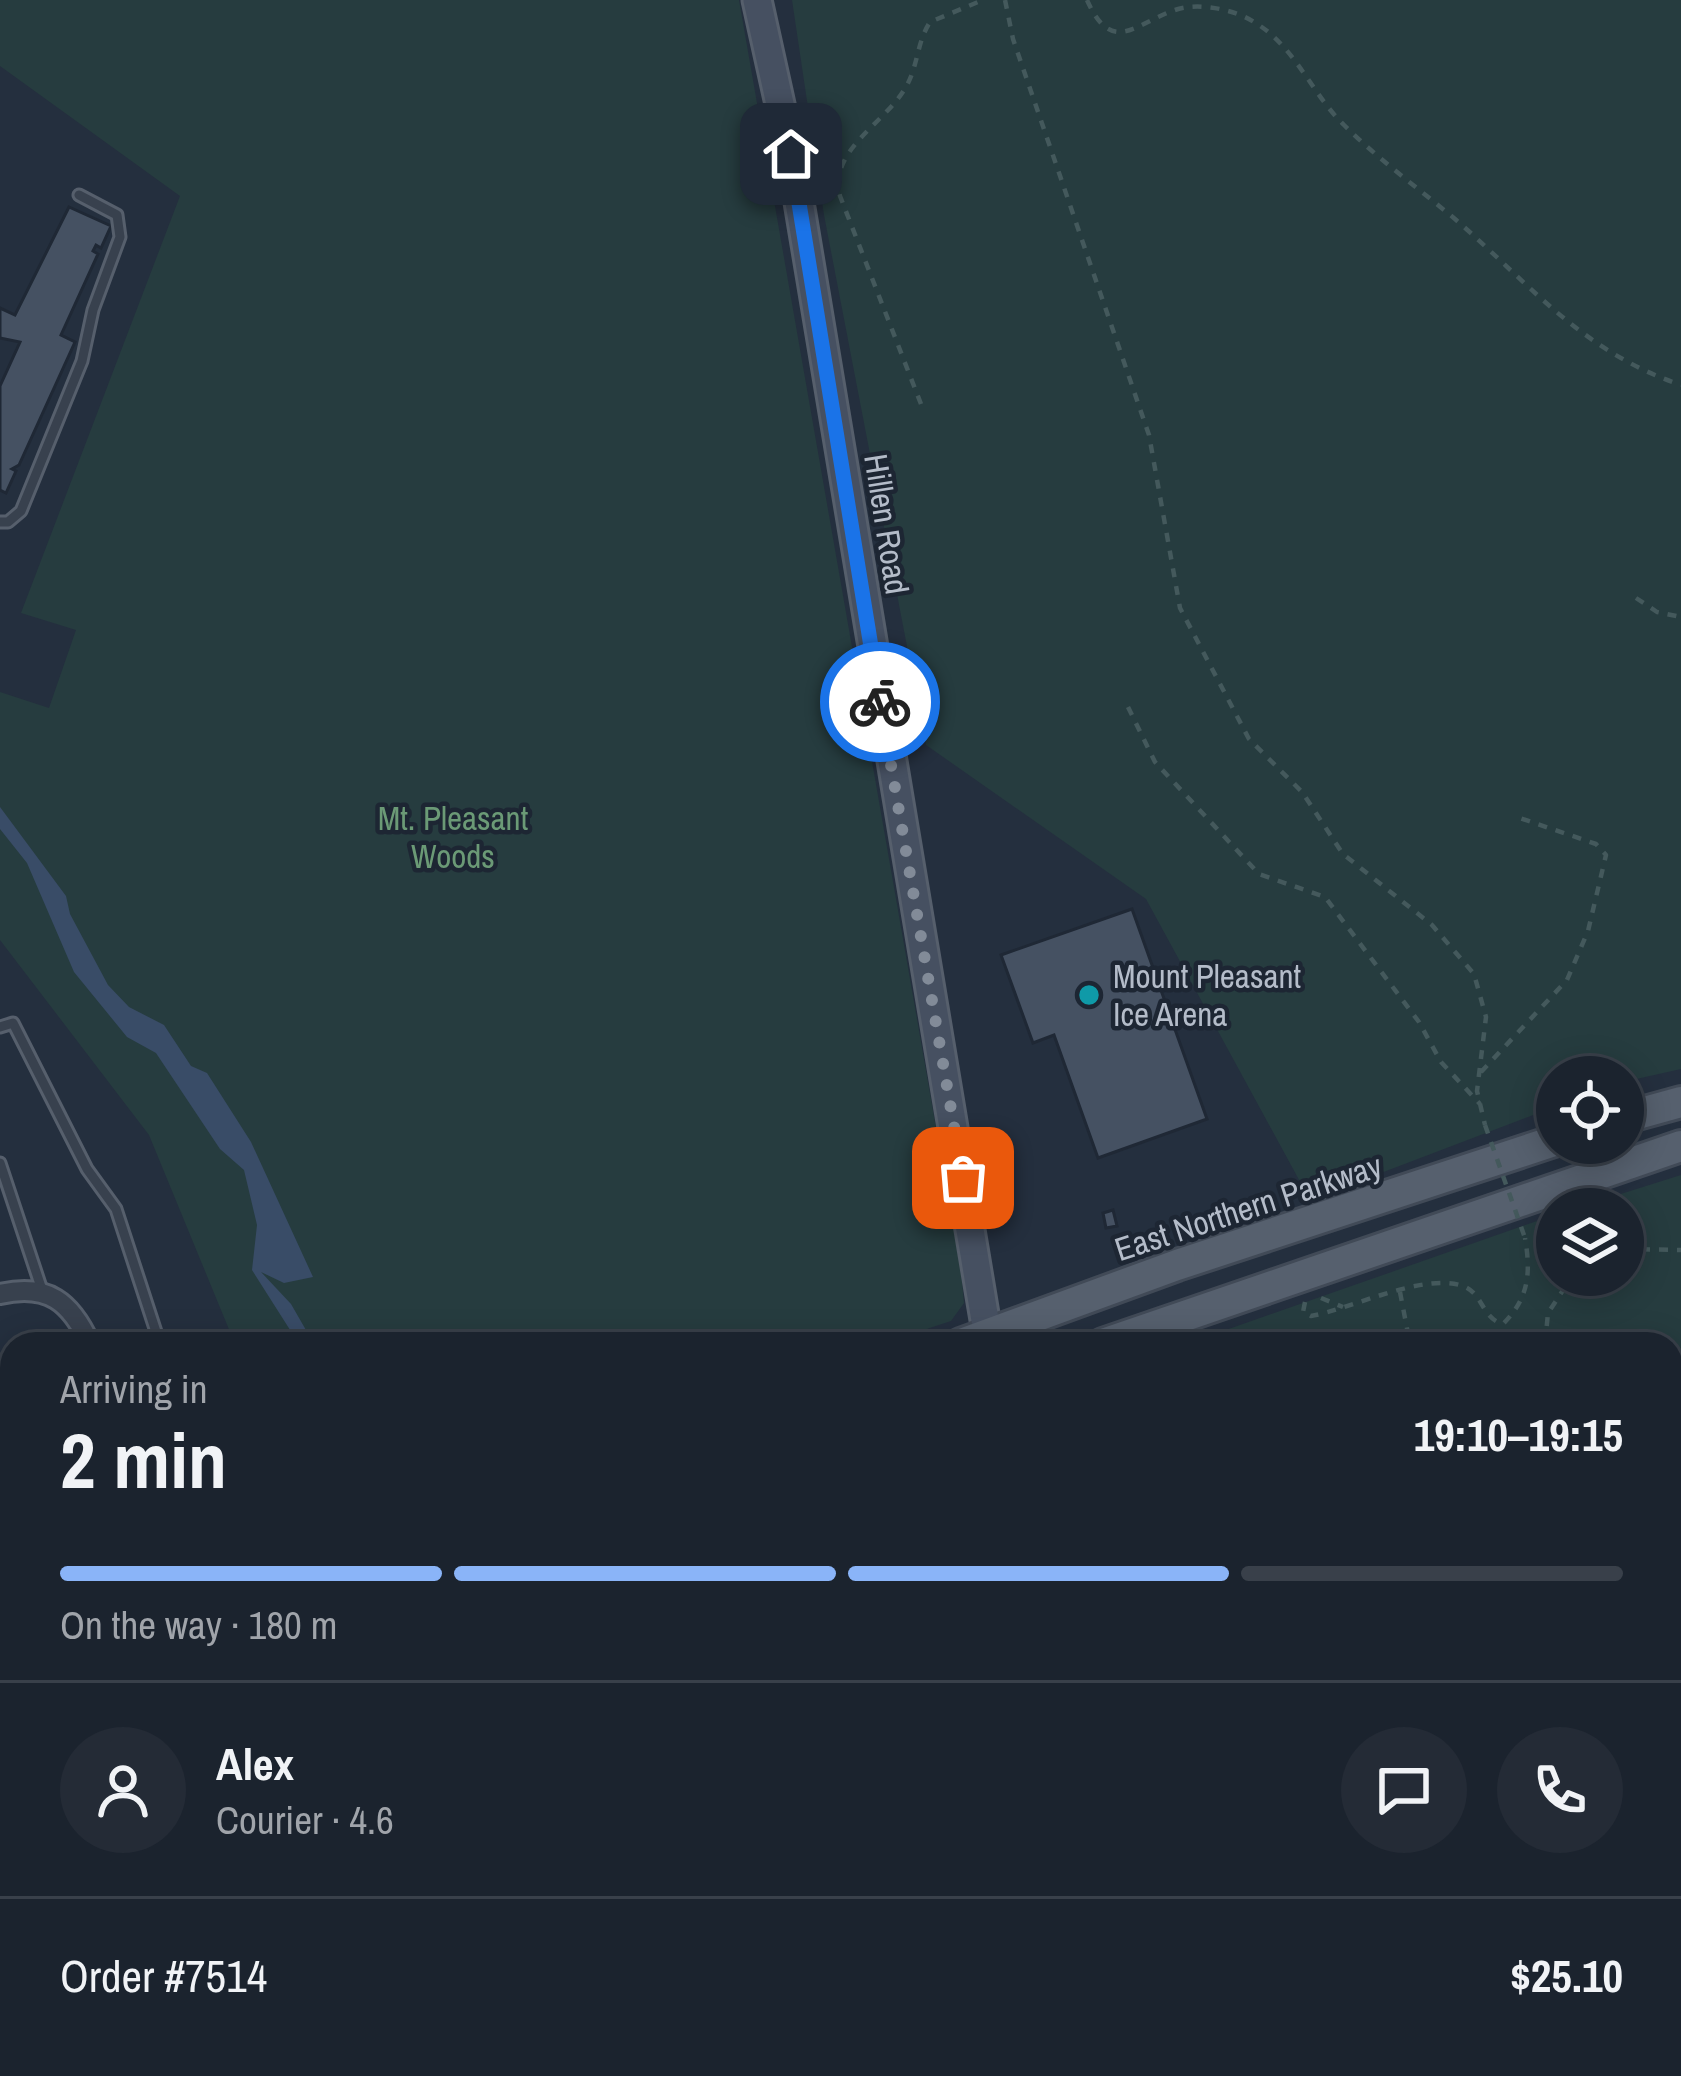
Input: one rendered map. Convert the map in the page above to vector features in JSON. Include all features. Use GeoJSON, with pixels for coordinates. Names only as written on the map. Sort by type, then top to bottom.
{"type":"FeatureCollection","features":[{"type":"Feature","properties":{"kind":"main road"},"geometry":{"type":"LineString","coordinates":[[1644,1112],[1681,1102]]}},
{"type":"Feature","properties":{"kind":"main road"},"geometry":{"type":"LineString","coordinates":[[1138,1332],[1681,1146]]}},
{"type":"Feature","properties":{"kind":"main road","name":"East Northern Parkway"},"geometry":{"type":"LineString","coordinates":[[1002,1332],[1177,1265],[1536,1147]]}},
{"type":"Feature","properties":{"kind":"street","name":"Hillen Road"},"geometry":{"type":"LineString","coordinates":[[757,0],[791,154],[978,1332]]}},
{"type":"Feature","properties":{"kind":"street"},"geometry":{"type":"LineString","coordinates":[[0,1294],[48,1293],[68,1305],[83,1332]]}},
{"type":"Feature","properties":{"kind":"lane"},"geometry":{"type":"LineString","coordinates":[[0,522],[8,522],[21,511],[82,361],[92,310],[120,237],[117,215],[79,195]]}},
{"type":"Feature","properties":{"kind":"lane"},"geometry":{"type":"LineString","coordinates":[[0,1028],[13,1023],[87,1168],[116,1209],[156,1332]]}},
{"type":"Feature","properties":{"kind":"lane"},"geometry":{"type":"LineString","coordinates":[[0,1163],[48,1293]]}},
{"type":"Feature","properties":{"kind":"path"},"geometry":{"type":"LineString","coordinates":[[921,404],[840,196],[838,174],[844,157],[905,88],[930,22],[983,0]]}},
{"type":"Feature","properties":{"kind":"path"},"geometry":{"type":"LineString","coordinates":[[1087,0],[1100,25],[1114,32],[1132,31],[1188,7],[1226,11],[1257,23],[1301,67],[1346,128],[1569,326],[1611,357],[1681,385]]}},
{"type":"Feature","properties":{"kind":"path"},"geometry":{"type":"LineString","coordinates":[[1007,1],[1013,40],[1149,435],[1180,608],[1249,739],[1302,791],[1343,854],[1414,909],[1465,959],[1485,1006],[1480,1104],[1525,1238],[1531,1274],[1508,1320],[1498,1324],[1495,1332]]}},
{"type":"Feature","properties":{"kind":"path"},"geometry":{"type":"LineString","coordinates":[[1636,598],[1657,612],[1681,616]]}},
{"type":"Feature","properties":{"kind":"path"},"geometry":{"type":"LineString","coordinates":[[1128,707],[1155,762],[1258,874],[1325,897],[1420,1022],[1441,1062],[1480,1104]]}},
{"type":"Feature","properties":{"kind":"path"},"geometry":{"type":"LineString","coordinates":[[1478,1077],[1567,980],[1588,931],[1606,855],[1595,844],[1514,816]]}},
{"type":"Feature","properties":{"kind":"path"},"geometry":{"type":"LineString","coordinates":[[1644,1249],[1681,1250]]}},
{"type":"Feature","properties":{"kind":"path"},"geometry":{"type":"LineString","coordinates":[[1343,1307],[1316,1297],[1302,1308],[1311,1316],[1400,1292],[1460,1285],[1472,1291],[1498,1324]]}},
{"type":"Feature","properties":{"kind":"path"},"geometry":{"type":"LineString","coordinates":[[1400,1292],[1408,1332]]}},
{"type":"Feature","properties":{"kind":"path"},"geometry":{"type":"LineString","coordinates":[[1542,1331],[1561,1296]]}},
{"type":"Feature","properties":{"kind":"green space","name":"Mt. Pleasant Woods"},"geometry":{"type":"Polygon","coordinates":[[[0,0],[739,0],[961,1271],[964,1303],[951,1321],[918,1332],[230,1332],[149,1135],[0,940],[0,692],[49,708],[76,630],[21,613],[180,196],[0,66],[0,0]]]}},
{"type":"Feature","properties":{"kind":"green space"},"geometry":{"type":"Polygon","coordinates":[[[792,0],[1681,0],[1681,1069],[1644,1077],[1644,1056],[1536,1056],[1536,1114],[1310,1200],[1146,899],[926,745],[824,215],[792,0]]]}},
{"type":"Feature","properties":{"kind":"green space"},"geometry":{"type":"Polygon","coordinates":[[[1681,1175],[1681,1332],[1220,1332],[1536,1221],[1536,1296],[1644,1296],[1644,1188],[1640,1188],[1681,1175]]]}},
{"type":"Feature","properties":{"kind":"water"},"geometry":{"type":"Polygon","coordinates":[[[0,807],[66,896],[70,914],[108,985],[129,1007],[164,1025],[191,1066],[207,1073],[251,1142],[313,1277],[284,1283],[261,1272],[291,1304],[307,1332],[291,1332],[252,1270],[257,1225],[244,1170],[220,1149],[156,1053],[127,1037],[74,972],[27,863],[0,829],[0,807]]]}},
{"type":"Feature","properties":{"kind":"building"},"geometry":{"type":"Polygon","coordinates":[[[69,207],[111,226],[101,248],[96,245],[93,251],[98,254],[61,335],[75,342],[19,465],[12,469],[16,471],[6,493],[0,490],[0,386],[20,342],[0,338],[0,308],[15,315],[69,207]]]}},
{"type":"Feature","properties":{"kind":"building","name":"Mount Pleasant Ice Arena"},"geometry":{"type":"Polygon","coordinates":[[[1132,909],[1207,1119],[1098,1158],[1054,1035],[1033,1043],[1001,955],[1132,909]]]}},
{"type":"Feature","properties":{"kind":"building"},"geometry":{"type":"Polygon","coordinates":[[[1113,1210],[1117,1226],[1106,1228],[1103,1213],[1113,1210]]]}},
{"type":"Feature","properties":{"kind":"way so far"},"geometry":{"type":"LineString","coordinates":[[880,702],[963,1178]]}},
{"type":"Feature","properties":{"kind":"place","name":"Mount Pleasant Ice Arena"},"geometry":{"type":"Point","coordinates":[1089,995]}},
{"type":"Feature","properties":{"kind":"route"},"geometry":{"type":"LineString","coordinates":[[791,154],[880,702]]}}]}
